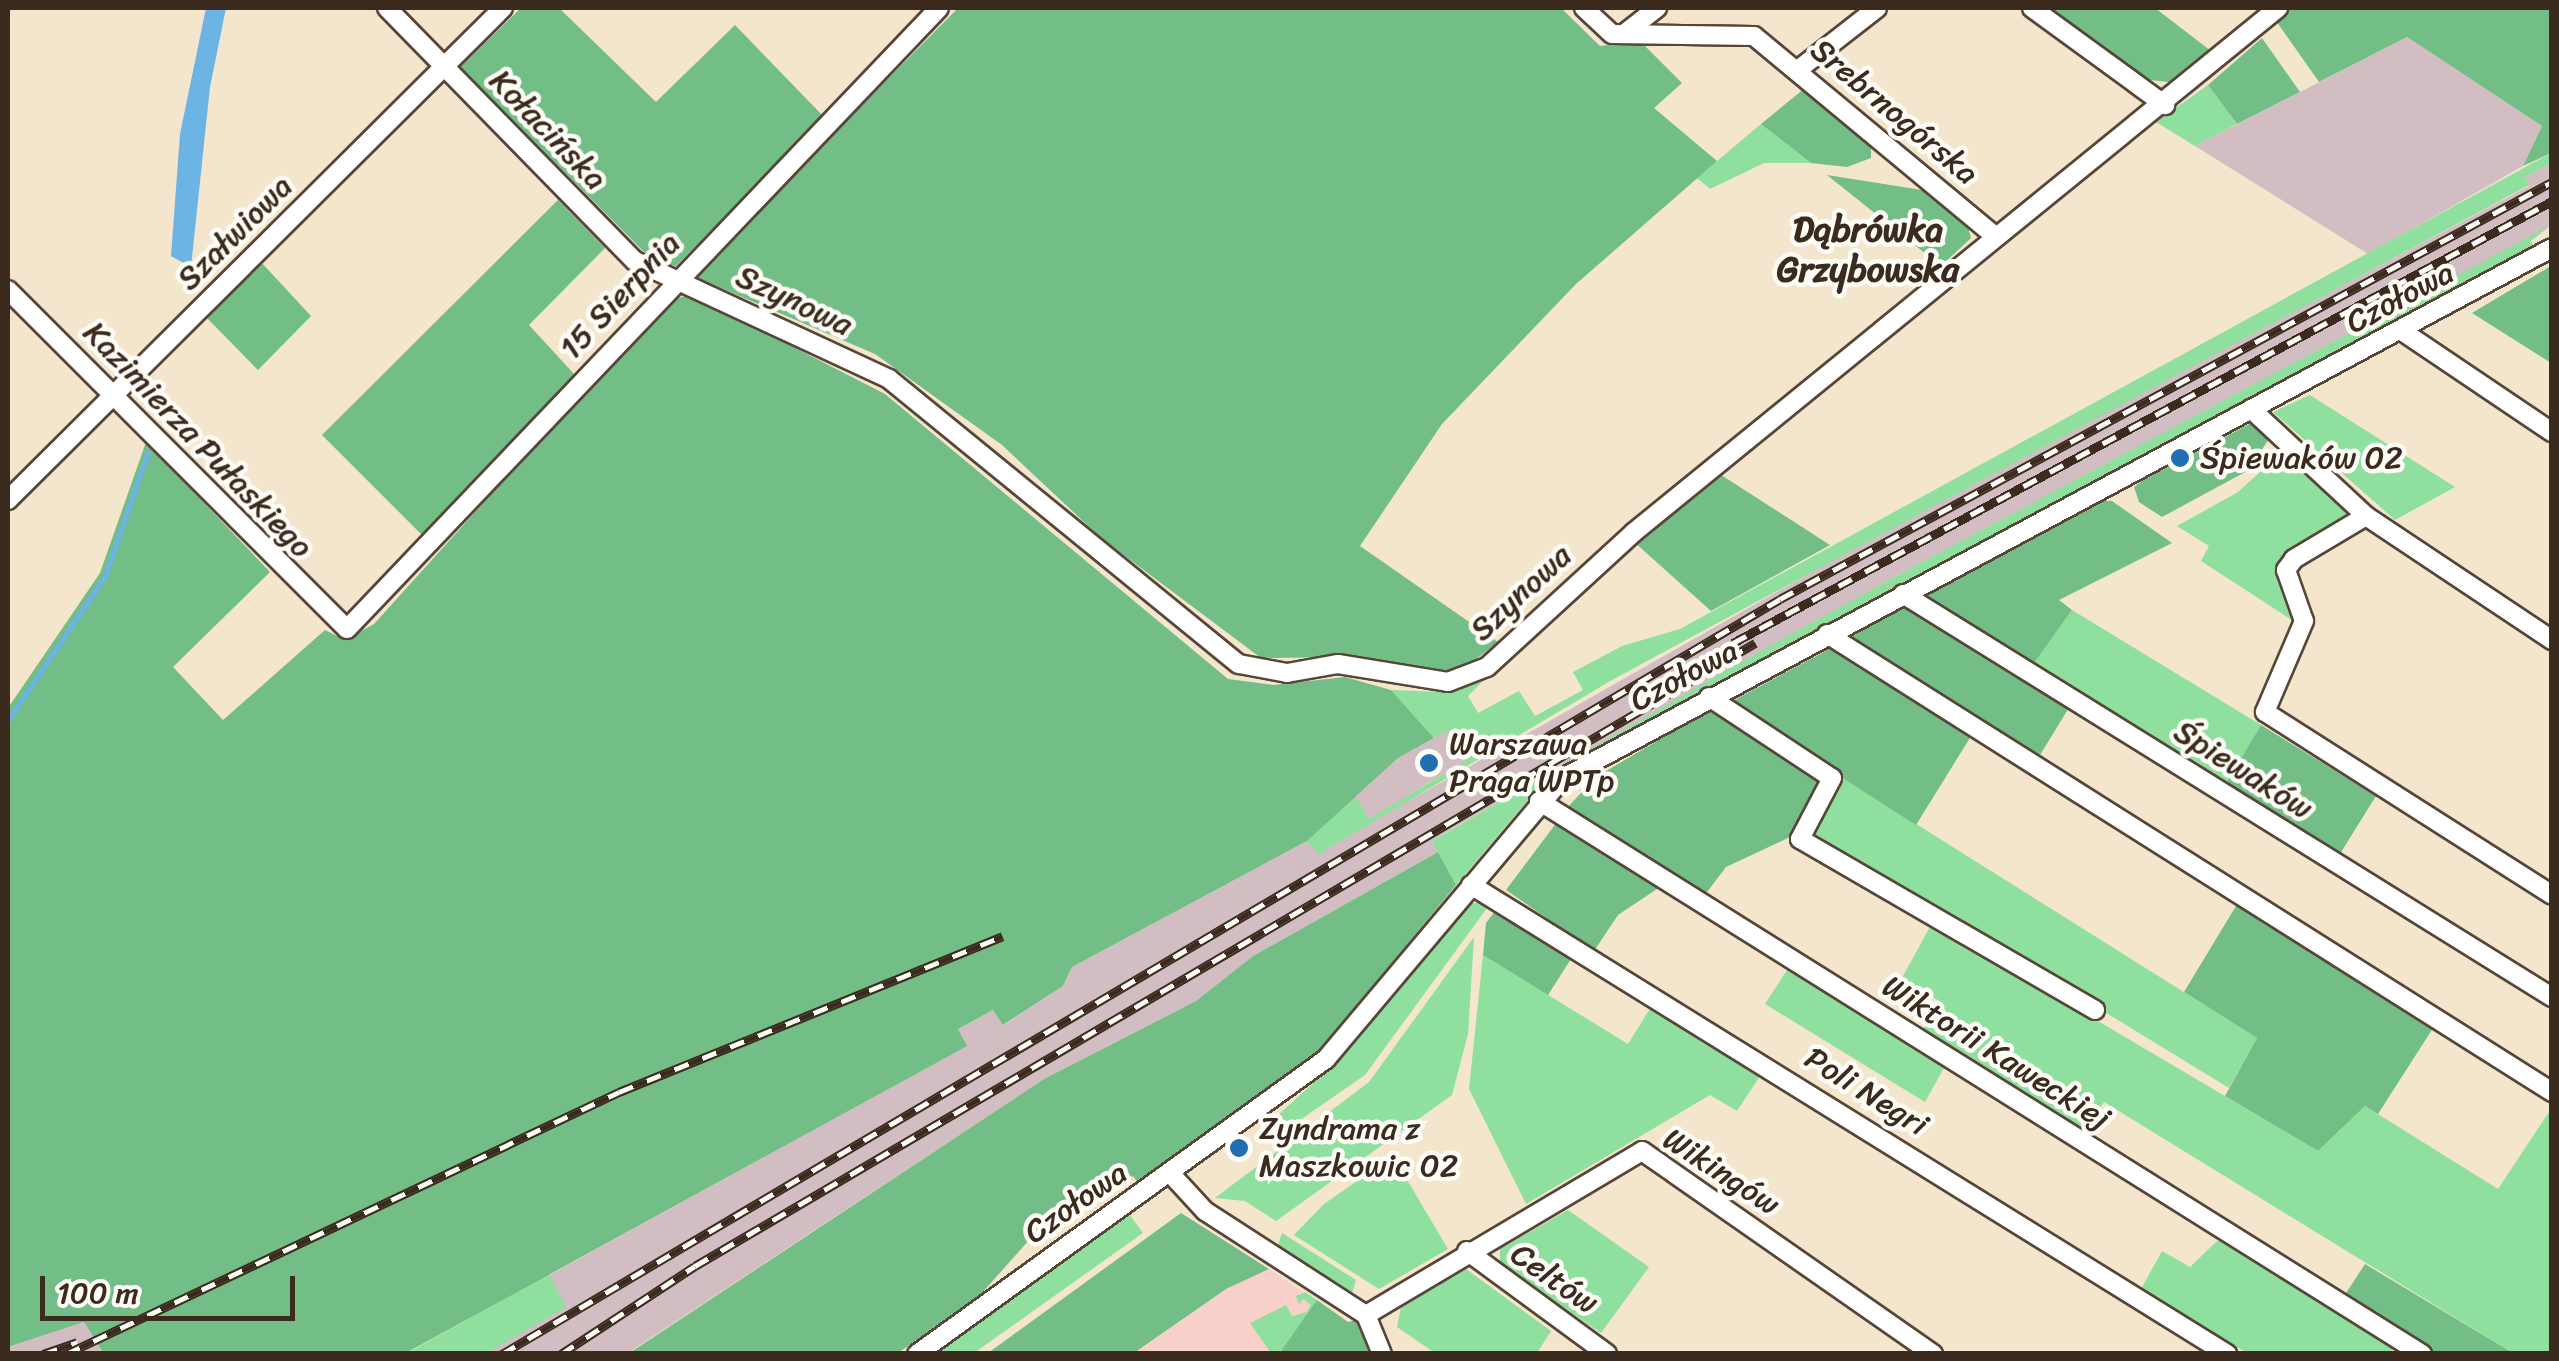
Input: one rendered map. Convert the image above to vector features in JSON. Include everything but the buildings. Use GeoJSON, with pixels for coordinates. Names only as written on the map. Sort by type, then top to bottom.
{"type":"FeatureCollection","features":[{"type":"Feature","properties":{"kind":"street","name":"Kołacińska"},"geometry":{"type":"LineString","coordinates":[[387,8],[632,259],[677,280]]}},
{"type":"Feature","properties":{"kind":"street","name":"Szałwiowa"},"geometry":{"type":"LineString","coordinates":[[8,500],[503,8]]}},
{"type":"Feature","properties":{"kind":"street","name":"15 Sierpnia"},"geometry":{"type":"LineString","coordinates":[[347,629],[939,8]]}},
{"type":"Feature","properties":{"kind":"street"},"geometry":{"type":"LineString","coordinates":[[1584,8],[1612,34],[1625,34],[1657,8]]}},
{"type":"Feature","properties":{"kind":"street"},"geometry":{"type":"LineString","coordinates":[[1798,69],[1877,8]]}},
{"type":"Feature","properties":{"kind":"street"},"geometry":{"type":"LineString","coordinates":[[2032,8],[2165,106]]}},
{"type":"Feature","properties":{"kind":"street","name":"Szynowa"},"geometry":{"type":"LineString","coordinates":[[677,280],[888,379],[1240,664],[1287,673],[1338,664],[1448,682],[1487,668],[1581,577],[1994,235],[2165,106],[2278,8]]}},
{"type":"Feature","properties":{"kind":"street","name":"Srebrnogórska"},"geometry":{"type":"LineString","coordinates":[[1625,34],[1739,32],[1798,69],[1994,235]]}},
{"type":"Feature","properties":{"kind":"street","name":"Czołowa"},"geometry":{"type":"LineString","coordinates":[[916,1354],[1326,1059],[1539,801],[1581,766],[2552,248]]}},
{"type":"Feature","properties":{"kind":"street","name":"Kazimierza Pułaskiego"},"geometry":{"type":"LineString","coordinates":[[8,290],[347,629]]}},
{"type":"Feature","properties":{"kind":"street"},"geometry":{"type":"LineString","coordinates":[[2402,331],[2552,432]]}},
{"type":"Feature","properties":{"kind":"street"},"geometry":{"type":"LineString","coordinates":[[2250,409],[2366,516],[2552,640]]}},
{"type":"Feature","properties":{"kind":"street"},"geometry":{"type":"LineString","coordinates":[[2366,516],[2294,559],[2286,570],[2304,620],[2265,712],[2552,895]]}},
{"type":"Feature","properties":{"kind":"street","name":"Śpiewaków"},"geometry":{"type":"LineString","coordinates":[[1903,594],[2552,997]]}},
{"type":"Feature","properties":{"kind":"street"},"geometry":{"type":"LineString","coordinates":[[1827,634],[2552,1092]]}},
{"type":"Feature","properties":{"kind":"street"},"geometry":{"type":"LineString","coordinates":[[1709,697],[1832,778],[1800,839],[2095,1010]]}},
{"type":"Feature","properties":{"kind":"street","name":"Wiktorii Kaweckiej"},"geometry":{"type":"LineString","coordinates":[[1539,801],[2422,1354]]}},
{"type":"Feature","properties":{"kind":"street","name":"Poli Negri"},"geometry":{"type":"LineString","coordinates":[[1471,885],[2227,1354]]}},
{"type":"Feature","properties":{"kind":"street","name":"Wikingów"},"geometry":{"type":"LineString","coordinates":[[1366,1315],[1642,1151],[1933,1354]]}},
{"type":"Feature","properties":{"kind":"street"},"geometry":{"type":"LineString","coordinates":[[1170,1173],[1205,1212],[1366,1315],[1382,1354]]}},
{"type":"Feature","properties":{"kind":"street","name":"Celtów"},"geometry":{"type":"LineString","coordinates":[[1467,1252],[1607,1354]]}},
{"type":"Feature","properties":{"kind":"shaded area"},"geometry":{"type":"Polygon","coordinates":[[[2407,37],[2542,126],[2523,166],[2368,254],[2195,146],[2407,37]]]}},
{"type":"Feature","properties":{"kind":"shaded area"},"geometry":{"type":"Polygon","coordinates":[[[2551,163],[2551,226],[1896,576],[1457,826],[1432,841],[1438,852],[1253,956],[1196,1001],[1044,1079],[628,1353],[406,1354],[966,1046],[958,1029],[993,1010],[1004,1025],[1063,986],[1072,967],[1307,841],[1398,758],[1448,730],[1465,761],[1410,794],[1412,799],[1907,518],[2529,186],[2525,177],[2551,163]]]}},
{"type":"Feature","properties":{"kind":"shaded area"},"geometry":{"type":"Polygon","coordinates":[[[1269,1269],[1352,1325],[1365,1354],[1134,1354],[1226,1289],[1269,1269]]]}},
{"type":"Feature","properties":{"kind":"shaded area"},"geometry":{"type":"Polygon","coordinates":[[[84,1322],[104,1353],[8,1354],[8,1347],[84,1322]]]}},
{"type":"Feature","properties":{"kind":"green space"},"geometry":{"type":"Polygon","coordinates":[[[521,8],[559,8],[656,102],[735,25],[823,116],[676,266],[653,261],[460,67],[521,8]]]}},
{"type":"Feature","properties":{"kind":"green space"},"geometry":{"type":"Polygon","coordinates":[[[958,8],[1561,8],[1600,46],[1640,41],[1682,83],[1654,108],[1717,161],[1576,284],[1442,424],[1360,546],[1498,642],[1457,674],[1336,657],[1261,658],[1101,538],[1002,445],[875,354],[693,276],[958,8]]]}},
{"type":"Feature","properties":{"kind":"green space"},"geometry":{"type":"Polygon","coordinates":[[[2046,8],[2155,8],[2215,54],[2177,83],[2142,79],[2046,8]]]}},
{"type":"Feature","properties":{"kind":"green space"},"geometry":{"type":"Polygon","coordinates":[[[2284,8],[2551,8],[2551,153],[2523,166],[2542,126],[2407,37],[2319,82],[2274,18],[2284,8]]]}},
{"type":"Feature","properties":{"kind":"green space"},"geometry":{"type":"Polygon","coordinates":[[[2262,38],[2300,92],[2237,124],[2208,85],[2262,38]]]}},
{"type":"Feature","properties":{"kind":"green space"},"geometry":{"type":"Polygon","coordinates":[[[2208,85],[2237,124],[2195,146],[2156,122],[2208,85]]]}},
{"type":"Feature","properties":{"kind":"green space"},"geometry":{"type":"Polygon","coordinates":[[[1805,88],[1871,143],[1871,158],[1847,167],[1811,163],[1761,124],[1805,88]]]}},
{"type":"Feature","properties":{"kind":"green space"},"geometry":{"type":"Polygon","coordinates":[[[1761,124],[1811,163],[1764,163],[1710,189],[1697,178],[1761,124]]]}},
{"type":"Feature","properties":{"kind":"green space"},"geometry":{"type":"Polygon","coordinates":[[[2551,153],[2551,163],[2525,177],[2529,185],[1612,680],[1319,854],[1307,841],[1354,795],[1369,819],[1465,761],[1448,730],[1434,738],[1391,690],[1445,692],[1489,675],[1468,696],[1478,713],[1519,691],[1535,716],[1583,690],[1573,672],[1622,646],[1680,629],[2551,153]]]}},
{"type":"Feature","properties":{"kind":"green space"},"geometry":{"type":"Polygon","coordinates":[[[1827,175],[1922,190],[1966,220],[1971,238],[1941,266],[1827,175]]]}},
{"type":"Feature","properties":{"kind":"green space"},"geometry":{"type":"Polygon","coordinates":[[[558,200],[605,248],[529,325],[574,374],[423,536],[322,435],[558,200]]]}},
{"type":"Feature","properties":{"kind":"green space"},"geometry":{"type":"Polygon","coordinates":[[[2551,225],[2531,241],[2534,248],[1550,774],[1456,885],[1432,841],[1896,576],[2551,225]]]}},
{"type":"Feature","properties":{"kind":"green space"},"geometry":{"type":"Polygon","coordinates":[[[260,261],[311,316],[258,370],[204,315],[260,261]]]}},
{"type":"Feature","properties":{"kind":"green space"},"geometry":{"type":"Polygon","coordinates":[[[2551,266],[2551,363],[2472,313],[2551,266]]]}},
{"type":"Feature","properties":{"kind":"green space"},"geometry":{"type":"Polygon","coordinates":[[[690,294],[885,394],[1228,679],[1273,685],[1345,677],[1391,690],[1434,738],[1398,758],[1307,841],[1072,967],[1063,986],[1003,1025],[993,1010],[958,1029],[967,1046],[406,1353],[104,1354],[84,1322],[8,1347],[8,708],[100,573],[146,442],[270,572],[173,667],[223,720],[325,630],[345,640],[374,624],[663,304],[690,294]]]}},
{"type":"Feature","properties":{"kind":"green space"},"geometry":{"type":"Polygon","coordinates":[[[2310,395],[2455,487],[2395,520],[2273,412],[2310,395]]]}},
{"type":"Feature","properties":{"kind":"green space"},"geometry":{"type":"Polygon","coordinates":[[[2255,421],[2270,437],[2249,470],[2162,517],[2139,502],[2134,487],[2142,481],[2255,421]]]}},
{"type":"Feature","properties":{"kind":"green space"},"geometry":{"type":"Polygon","coordinates":[[[2281,453],[2349,514],[2290,551],[2279,569],[2298,624],[2201,561],[2209,546],[2177,526],[2238,492],[2281,453]]]}},
{"type":"Feature","properties":{"kind":"green space"},"geometry":{"type":"Polygon","coordinates":[[[1715,471],[1830,545],[1711,611],[1633,541],[1715,471]]]}},
{"type":"Feature","properties":{"kind":"green space"},"geometry":{"type":"Polygon","coordinates":[[[2097,501],[2112,501],[2172,543],[2059,600],[2072,610],[2030,669],[1925,595],[2097,501]]]}},
{"type":"Feature","properties":{"kind":"green space"},"geometry":{"type":"Polygon","coordinates":[[[1908,603],[2070,706],[2037,760],[1848,639],[1908,603]]]}},
{"type":"Feature","properties":{"kind":"green space"},"geometry":{"type":"Polygon","coordinates":[[[2072,610],[2261,725],[2225,785],[2030,669],[2072,610]]]}},
{"type":"Feature","properties":{"kind":"green space"},"geometry":{"type":"Polygon","coordinates":[[[1835,646],[1973,733],[1916,825],[1727,704],[1835,646]]]}},
{"type":"Feature","properties":{"kind":"green space"},"geometry":{"type":"Polygon","coordinates":[[[1713,708],[1820,775],[1820,787],[1790,837],[1726,867],[1701,900],[1565,810],[1596,777],[1713,708]]]}},
{"type":"Feature","properties":{"kind":"green space"},"geometry":{"type":"Polygon","coordinates":[[[2261,725],[2376,796],[2338,857],[2225,785],[2261,725]]]}},
{"type":"Feature","properties":{"kind":"green space"},"geometry":{"type":"Polygon","coordinates":[[[1843,778],[2257,1038],[2229,1088],[1815,835],[1843,778]]]}},
{"type":"Feature","properties":{"kind":"green space"},"geometry":{"type":"Polygon","coordinates":[[[1557,822],[1660,887],[1618,915],[1594,951],[1506,890],[1557,822]]]}},
{"type":"Feature","properties":{"kind":"green space"},"geometry":{"type":"Polygon","coordinates":[[[1438,852],[1456,885],[1308,1065],[1137,1181],[1133,1176],[1039,1229],[981,1294],[898,1353],[628,1354],[1044,1079],[1196,1001],[1253,956],[1438,852]]]}},
{"type":"Feature","properties":{"kind":"green space"},"geometry":{"type":"Polygon","coordinates":[[[2239,901],[2435,1025],[2378,1114],[2365,1106],[2318,1151],[2225,1096],[2257,1038],[2184,992],[2239,901]]]}},
{"type":"Feature","properties":{"kind":"green space"},"geometry":{"type":"Polygon","coordinates":[[[1470,904],[1490,904],[1365,1075],[1277,1136],[1268,1124],[1341,1058],[1470,904]]]}},
{"type":"Feature","properties":{"kind":"green space"},"geometry":{"type":"Polygon","coordinates":[[[1499,906],[1576,951],[1548,995],[1483,955],[1486,923],[1499,906]]]}},
{"type":"Feature","properties":{"kind":"green space"},"geometry":{"type":"Polygon","coordinates":[[[1932,923],[2318,1151],[2365,1106],[2498,1189],[2549,1112],[2551,1353],[2513,1353],[2104,1102],[2080,1138],[1920,1034],[1941,1002],[1902,978],[1932,923]]]}},
{"type":"Feature","properties":{"kind":"green space"},"geometry":{"type":"Polygon","coordinates":[[[1474,937],[1468,1034],[1452,1095],[1276,1221],[1245,1201],[1215,1198],[1369,1082],[1474,937]]]}},
{"type":"Feature","properties":{"kind":"green space"},"geometry":{"type":"Polygon","coordinates":[[[1483,955],[1628,1044],[1654,1002],[1764,1070],[1737,1111],[1710,1095],[1526,1204],[1469,1089],[1483,955]]]}},
{"type":"Feature","properties":{"kind":"green space"},"geometry":{"type":"Polygon","coordinates":[[[1789,967],[1945,1066],[1925,1102],[1765,1004],[1789,967]]]}},
{"type":"Feature","properties":{"kind":"green space"},"geometry":{"type":"Polygon","coordinates":[[[1393,1156],[1448,1249],[1379,1289],[1294,1235],[1324,1204],[1393,1156]]]}},
{"type":"Feature","properties":{"kind":"green space"},"geometry":{"type":"Polygon","coordinates":[[[1568,1210],[1649,1267],[1601,1333],[1500,1264],[1500,1249],[1568,1210]]]}},
{"type":"Feature","properties":{"kind":"green space"},"geometry":{"type":"Polygon","coordinates":[[[1181,1213],[1269,1269],[1226,1289],[1134,1353],[988,1353],[1181,1213]]]}},
{"type":"Feature","properties":{"kind":"green space"},"geometry":{"type":"Polygon","coordinates":[[[1130,1215],[1143,1233],[974,1353],[933,1353],[1130,1215]]]}},
{"type":"Feature","properties":{"kind":"green space"},"geometry":{"type":"Polygon","coordinates":[[[1282,1233],[1356,1280],[1351,1296],[1277,1248],[1282,1233]]]}},
{"type":"Feature","properties":{"kind":"green space"},"geometry":{"type":"Polygon","coordinates":[[[2217,1241],[2228,1243],[2396,1345],[2390,1353],[2247,1353],[2141,1289],[2162,1251],[2190,1267],[2217,1241]]]}},
{"type":"Feature","properties":{"kind":"green space"},"geometry":{"type":"Polygon","coordinates":[[[2365,1264],[2513,1353],[2433,1353],[2344,1296],[2365,1264]]]}},
{"type":"Feature","properties":{"kind":"green space"},"geometry":{"type":"Polygon","coordinates":[[[1466,1269],[1551,1331],[1537,1353],[1435,1353],[1397,1327],[1401,1306],[1466,1269]]]}},
{"type":"Feature","properties":{"kind":"green space"},"geometry":{"type":"Polygon","coordinates":[[[549,1274],[566,1307],[487,1353],[406,1354],[549,1274]]]}},
{"type":"Feature","properties":{"kind":"green space"},"geometry":{"type":"Polygon","coordinates":[[[1305,1292],[1317,1300],[1307,1320],[1285,1349],[1271,1353],[1250,1323],[1286,1305],[1292,1316],[1307,1312],[1311,1305],[1303,1299],[1299,1304],[1296,1296],[1305,1292]]]}},
{"type":"Feature","properties":{"kind":"green space"},"geometry":{"type":"Polygon","coordinates":[[[1317,1300],[1348,1322],[1356,1320],[1372,1353],[1279,1354],[1317,1300]]]}},
{"type":"Feature","properties":{"kind":"water"},"geometry":{"type":"Polygon","coordinates":[[[206,8],[226,8],[210,87],[191,267],[171,256],[180,134],[206,8]]]}},
{"type":"Feature","properties":{"kind":"waterway"},"geometry":{"type":"LineString","coordinates":[[8,720],[105,576],[148,452]]}},
{"type":"Feature","properties":{"kind":"railway"},"geometry":{"type":"LineString","coordinates":[[502,1354],[1780,599],[2552,182]]}},
{"type":"Feature","properties":{"kind":"railway"},"geometry":{"type":"LineString","coordinates":[[1733,643],[2552,201]]}},
{"type":"Feature","properties":{"kind":"railway"},"geometry":{"type":"LineString","coordinates":[[561,1354],[695,1266],[1755,643]]}},
{"type":"Feature","properties":{"kind":"railway"},"geometry":{"type":"LineString","coordinates":[[66,1354],[619,1092],[1003,936]]}},
{"type":"Feature","properties":{"kind":"railway"},"geometry":{"type":"LineString","coordinates":[[43,1354],[77,1342]]}},
{"type":"Feature","properties":{"kind":"place","name":"Śpiewaków 02"},"geometry":{"type":"Point","coordinates":[2180,458]}},
{"type":"Feature","properties":{"kind":"place","name":"Warszawa Praga WPTp"},"geometry":{"type":"Point","coordinates":[1429,763]}},
{"type":"Feature","properties":{"kind":"place","name":"Zyndrama z Maszkowic 02"},"geometry":{"type":"Point","coordinates":[1239,1148]}},
{"type":"Feature","properties":{"kind":"district","name":"Dąbrówka Grzybowska"},"geometry":{"type":"Point","coordinates":[1868,249]}}]}
